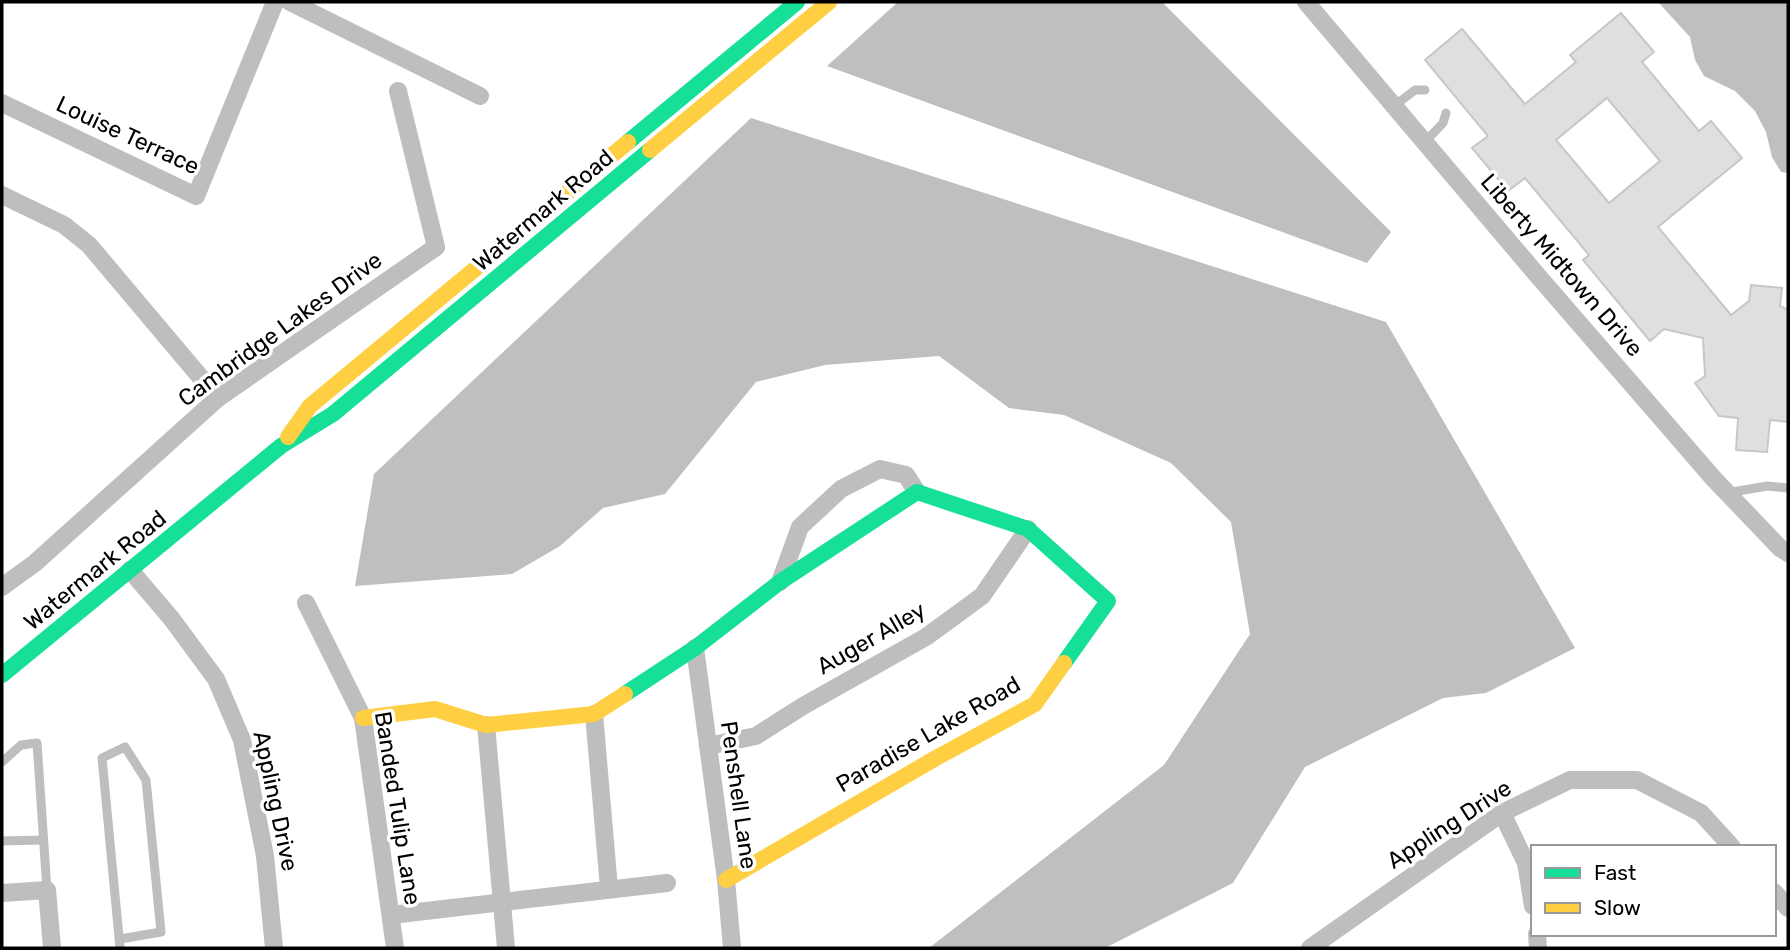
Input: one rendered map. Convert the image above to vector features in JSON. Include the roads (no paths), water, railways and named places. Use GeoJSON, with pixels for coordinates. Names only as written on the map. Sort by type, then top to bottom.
{"type":"FeatureCollection","features":[{"type":"Feature","properties":{"kind":"street","name":"Louise Terrace"},"geometry":{"type":"LineString","coordinates":[[2,103],[196,196],[275,2]]}},
{"type":"Feature","properties":{"kind":"street"},"geometry":{"type":"LineString","coordinates":[[290,2],[481,96]]}},
{"type":"Feature","properties":{"kind":"street","name":"Watermark Road"},"geometry":{"type":"LineString","coordinates":[[281,446],[310,406],[797,2]]}},
{"type":"Feature","properties":{"kind":"street","name":"Watermark Road"},"geometry":{"type":"LineString","coordinates":[[2,675],[281,446],[333,414],[829,2]]}},
{"type":"Feature","properties":{"kind":"street","name":"Liberty Midtown Drive"},"geometry":{"type":"LineString","coordinates":[[1306,2],[1727,493],[1788,553]]}},
{"type":"Feature","properties":{"kind":"street","name":"Cambridge Lakes Drive"},"geometry":{"type":"LineString","coordinates":[[2,587],[35,563],[218,398],[436,247],[398,90]]}},
{"type":"Feature","properties":{"kind":"street"},"geometry":{"type":"LineString","coordinates":[[2,195],[64,225],[89,245],[218,398]]}},
{"type":"Feature","properties":{"kind":"street","name":"Paradise Lake Road"},"geometry":{"type":"LineString","coordinates":[[726,880],[1035,704],[1108,601],[1028,529],[917,492],[906,475],[880,469],[841,489],[800,527],[780,582]]}},
{"type":"Feature","properties":{"kind":"street"},"geometry":{"type":"LineString","coordinates":[[363,718],[435,709],[486,725],[593,714],[695,648],[780,582],[917,492]]}},
{"type":"Feature","properties":{"kind":"street","name":"Auger Alley"},"geometry":{"type":"LineString","coordinates":[[708,746],[756,736],[803,706],[926,637],[982,596],[1028,529]]}},
{"type":"Feature","properties":{"kind":"street","name":"Appling Drive"},"geometry":{"type":"LineString","coordinates":[[130,570],[216,680],[242,740],[265,856],[274,948]]}},
{"type":"Feature","properties":{"kind":"street","name":"Banded Tulip Lane"},"geometry":{"type":"LineString","coordinates":[[306,603],[363,718],[395,948]]}},
{"type":"Feature","properties":{"kind":"street","name":"Penshell Lane"},"geometry":{"type":"LineString","coordinates":[[695,648],[726,880],[732,948]]}},
{"type":"Feature","properties":{"kind":"street"},"geometry":{"type":"LineString","coordinates":[[593,714],[609,888]]}},
{"type":"Feature","properties":{"kind":"street"},"geometry":{"type":"LineString","coordinates":[[486,725],[506,948]]}},
{"type":"Feature","properties":{"kind":"street","name":"Appling Drive"},"geometry":{"type":"LineString","coordinates":[[1310,948],[1502,813],[1570,780],[1637,780],[1701,813],[1730,845]]}},
{"type":"Feature","properties":{"kind":"street"},"geometry":{"type":"LineString","coordinates":[[1502,813],[1526,863],[1531,894]]}},
{"type":"Feature","properties":{"kind":"street"},"geometry":{"type":"LineString","coordinates":[[391,915],[667,883]]}},
{"type":"Feature","properties":{"kind":"street"},"geometry":{"type":"LineString","coordinates":[[2,892],[47,890],[52,948]]}},
{"type":"Feature","properties":{"kind":"street"},"geometry":{"type":"LineString","coordinates":[[1776,894],[1788,908]]}},
{"type":"Feature","properties":{"kind":"lane"},"geometry":{"type":"LineString","coordinates":[[1394,106],[1415,90],[1425,90]]}},
{"type":"Feature","properties":{"kind":"lane"},"geometry":{"type":"LineString","coordinates":[[1425,142],[1443,123],[1446,113]]}},
{"type":"Feature","properties":{"kind":"lane"},"geometry":{"type":"LineString","coordinates":[[1727,493],[1767,486],[1788,488]]}},
{"type":"Feature","properties":{"kind":"lane"},"geometry":{"type":"LineString","coordinates":[[2,762],[21,745],[37,743],[47,890]]}},
{"type":"Feature","properties":{"kind":"lane"},"geometry":{"type":"LineString","coordinates":[[125,747],[146,780],[161,932],[120,944],[102,758],[125,747]]}},
{"type":"Feature","properties":{"kind":"lane"},"geometry":{"type":"LineString","coordinates":[[2,841],[43,841]]}}]}
